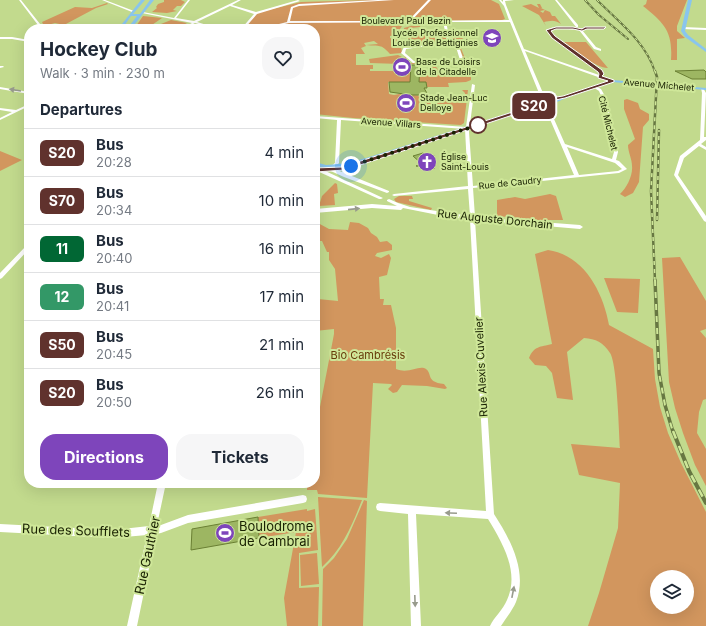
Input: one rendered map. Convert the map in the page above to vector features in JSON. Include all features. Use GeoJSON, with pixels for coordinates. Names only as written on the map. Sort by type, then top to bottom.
{"type":"FeatureCollection","features":[{"type":"Feature","properties":{"kind":"main road"},"geometry":{"type":"LineString","coordinates":[[124,24],[143,0]]}},
{"type":"Feature","properties":{"kind":"main road"},"geometry":{"type":"LineString","coordinates":[[133,24],[152,0]]}},
{"type":"Feature","properties":{"kind":"main road"},"geometry":{"type":"LineString","coordinates":[[690,0],[682,28],[686,36],[706,51]]}},
{"type":"Feature","properties":{"kind":"main road"},"geometry":{"type":"LineString","coordinates":[[135,9],[146,8]]}},
{"type":"Feature","properties":{"kind":"main road"},"geometry":{"type":"LineString","coordinates":[[130,15],[141,15]]}},
{"type":"Feature","properties":{"kind":"main road"},"geometry":{"type":"LineString","coordinates":[[320,170],[351,166],[545,102],[615,82]]}},
{"type":"Feature","properties":{"kind":"main road","name":"Avenue Michelet"},"geometry":{"type":"LineString","coordinates":[[615,82],[704,89]]}},
{"type":"Feature","properties":{"kind":"main road"},"geometry":{"type":"LineString","coordinates":[[320,165],[336,167]]}},
{"type":"Feature","properties":{"kind":"street"},"geometry":{"type":"LineString","coordinates":[[20,0],[39,24]]}},
{"type":"Feature","properties":{"kind":"street"},"geometry":{"type":"LineString","coordinates":[[103,0],[128,9],[135,9]]}},
{"type":"Feature","properties":{"kind":"street"},"geometry":{"type":"LineString","coordinates":[[174,19],[189,0]]}},
{"type":"Feature","properties":{"kind":"street"},"geometry":{"type":"LineString","coordinates":[[229,0],[235,2]]}},
{"type":"Feature","properties":{"kind":"street"},"geometry":{"type":"LineString","coordinates":[[191,24],[240,0]]}},
{"type":"Feature","properties":{"kind":"street"},"geometry":{"type":"LineString","coordinates":[[230,5],[255,13],[296,1],[349,0]]}},
{"type":"Feature","properties":{"kind":"street"},"geometry":{"type":"LineString","coordinates":[[289,23],[292,8],[300,5],[393,0]]}},
{"type":"Feature","properties":{"kind":"street"},"geometry":{"type":"LineString","coordinates":[[408,21],[430,0]]}},
{"type":"Feature","properties":{"kind":"street"},"geometry":{"type":"LineString","coordinates":[[500,0],[505,5]]}},
{"type":"Feature","properties":{"kind":"street"},"geometry":{"type":"LineString","coordinates":[[514,0],[504,0],[505,5],[524,54],[577,176]]}},
{"type":"Feature","properties":{"kind":"street"},"geometry":{"type":"LineString","coordinates":[[505,5],[514,0]]}},
{"type":"Feature","properties":{"kind":"street"},"geometry":{"type":"LineString","coordinates":[[556,0],[575,27],[580,30],[595,48],[600,50]]}},
{"type":"Feature","properties":{"kind":"street"},"geometry":{"type":"LineString","coordinates":[[246,24],[255,13]]}},
{"type":"Feature","properties":{"kind":"street"},"geometry":{"type":"LineString","coordinates":[[141,15],[149,14],[202,24]]}},
{"type":"Feature","properties":{"kind":"street"},"geometry":{"type":"LineString","coordinates":[[444,21],[449,40],[457,47],[462,61],[411,62],[404,53],[404,49],[443,43],[449,40]]}},
{"type":"Feature","properties":{"kind":"street","name":"Boulevard Paul Bezin"},"geometry":{"type":"LineString","coordinates":[[283,24],[300,22],[511,21]]}},
{"type":"Feature","properties":{"kind":"street"},"geometry":{"type":"LineString","coordinates":[[575,27],[554,28],[548,30],[553,37],[600,71],[602,74],[599,77]]}},
{"type":"Feature","properties":{"kind":"street"},"geometry":{"type":"LineString","coordinates":[[682,28],[706,29]]}},
{"type":"Feature","properties":{"kind":"street"},"geometry":{"type":"LineString","coordinates":[[0,38],[24,40]]}},
{"type":"Feature","properties":{"kind":"street","name":"Avenue Michelet"},"geometry":{"type":"LineString","coordinates":[[522,49],[615,82]]}},
{"type":"Feature","properties":{"kind":"street"},"geometry":{"type":"LineString","coordinates":[[524,54],[532,52]]}},
{"type":"Feature","properties":{"kind":"street","name":"Rue Alexis Cuvelier"},"geometry":{"type":"LineString","coordinates":[[473,85],[468,128],[470,187],[490,515],[509,547],[514,562],[515,578],[512,599],[495,626]]}},
{"type":"Feature","properties":{"kind":"street","name":"Cité Michelet"},"geometry":{"type":"LineString","coordinates":[[595,87],[600,90],[604,98],[616,152],[614,161]]}},
{"type":"Feature","properties":{"kind":"street"},"geometry":{"type":"LineString","coordinates":[[0,88],[24,92]]}},
{"type":"Feature","properties":{"kind":"street"},"geometry":{"type":"LineString","coordinates":[[704,89],[703,141],[706,149]]}},
{"type":"Feature","properties":{"kind":"street"},"geometry":{"type":"LineString","coordinates":[[0,119],[24,107]]}},
{"type":"Feature","properties":{"kind":"street"},"geometry":{"type":"LineString","coordinates":[[0,109],[16,111]]}},
{"type":"Feature","properties":{"kind":"street","name":"Avenue Villars"},"geometry":{"type":"LineString","coordinates":[[320,118],[468,128]]}},
{"type":"Feature","properties":{"kind":"street"},"geometry":{"type":"LineString","coordinates":[[336,167],[339,120]]}},
{"type":"Feature","properties":{"kind":"street"},"geometry":{"type":"LineString","coordinates":[[440,126],[446,130],[448,134]]}},
{"type":"Feature","properties":{"kind":"street"},"geometry":{"type":"LineString","coordinates":[[703,141],[682,157],[676,175],[706,220]]}},
{"type":"Feature","properties":{"kind":"street"},"geometry":{"type":"LineString","coordinates":[[563,145],[614,161]]}},
{"type":"Feature","properties":{"kind":"street","name":"Rue de Caudry"},"geometry":{"type":"LineString","coordinates":[[394,195],[619,172],[625,170],[623,165],[614,161]]}},
{"type":"Feature","properties":{"kind":"street"},"geometry":{"type":"LineString","coordinates":[[336,167],[346,176],[394,195],[393,198],[372,206]]}},
{"type":"Feature","properties":{"kind":"street"},"geometry":{"type":"LineString","coordinates":[[336,167],[344,172],[346,176]]}},
{"type":"Feature","properties":{"kind":"street"},"geometry":{"type":"LineString","coordinates":[[320,171],[381,198],[381,194],[387,192]]}},
{"type":"Feature","properties":{"kind":"street","name":"Rue Auguste Dorchain"},"geometry":{"type":"LineString","coordinates":[[381,198],[411,208],[472,219],[580,227]]}},
{"type":"Feature","properties":{"kind":"street"},"geometry":{"type":"LineString","coordinates":[[320,211],[372,206],[411,208]]}},
{"type":"Feature","properties":{"kind":"street"},"geometry":{"type":"LineString","coordinates":[[0,277],[24,251]]}},
{"type":"Feature","properties":{"kind":"street","name":"Rue Gauthier"},"geometry":{"type":"LineString","coordinates":[[132,626],[161,488]]}},
{"type":"Feature","properties":{"kind":"street","name":"Rue des Soufflets"},"geometry":{"type":"LineString","coordinates":[[0,528],[113,534],[152,530],[176,524],[188,519],[303,499]]}},
{"type":"Feature","properties":{"kind":"street"},"geometry":{"type":"LineString","coordinates":[[380,507],[490,515]]}},
{"type":"Feature","properties":{"kind":"street"},"geometry":{"type":"LineString","coordinates":[[412,510],[416,626]]}},
{"type":"Feature","properties":{"kind":"green space"},"geometry":{"type":"Polygon","coordinates":[[[164,0],[181,0],[185,2],[173,10],[177,11],[167,13],[152,12],[157,8],[156,7],[158,4],[164,2],[164,0]]]}},
{"type":"Feature","properties":{"kind":"green space"},"geometry":{"type":"Polygon","coordinates":[[[370,0],[491,0],[499,4],[505,19],[416,21],[418,20],[408,17],[403,20],[408,19],[407,20],[393,22],[392,25],[402,26],[400,33],[390,36],[390,38],[400,40],[402,53],[390,54],[382,47],[366,45],[378,44],[374,41],[364,43],[366,46],[361,48],[365,54],[356,54],[356,65],[373,65],[373,69],[370,69],[370,71],[401,71],[405,76],[405,71],[433,71],[430,64],[403,64],[405,56],[410,63],[434,64],[442,75],[469,73],[460,49],[451,39],[450,34],[456,34],[463,37],[462,41],[458,41],[471,73],[471,80],[466,82],[448,83],[449,87],[427,87],[426,82],[388,82],[389,94],[394,95],[399,94],[460,99],[465,97],[465,93],[462,90],[468,90],[464,123],[461,125],[353,118],[320,115],[320,24],[248,24],[255,15],[260,12],[301,2],[370,0]]]}},
{"type":"Feature","properties":{"kind":"green space"},"geometry":{"type":"Polygon","coordinates":[[[647,0],[687,0],[677,26],[677,31],[685,38],[677,39],[677,60],[671,60],[669,35],[666,28],[643,6],[646,4],[647,0]]]}},
{"type":"Feature","properties":{"kind":"green space"},"geometry":{"type":"Polygon","coordinates":[[[107,3],[108,4],[96,8],[66,24],[43,24],[42,22],[75,7],[92,8],[107,3]]]}},
{"type":"Feature","properties":{"kind":"green space"},"geometry":{"type":"Polygon","coordinates":[[[531,4],[539,8],[537,4],[540,4],[541,8],[550,12],[552,16],[555,16],[561,24],[556,21],[544,22],[546,26],[539,15],[522,6],[531,4]]]}},
{"type":"Feature","properties":{"kind":"green space"},"geometry":{"type":"Polygon","coordinates":[[[143,16],[162,18],[153,24],[137,24],[143,16]]]}},
{"type":"Feature","properties":{"kind":"green space"},"geometry":{"type":"Polygon","coordinates":[[[171,20],[187,23],[185,24],[161,24],[171,20]]]}},
{"type":"Feature","properties":{"kind":"green space"},"geometry":{"type":"Polygon","coordinates":[[[421,23],[420,27],[411,28],[414,33],[432,33],[435,36],[446,36],[446,40],[441,43],[406,46],[403,40],[408,40],[408,38],[412,37],[406,34],[408,33],[404,31],[404,28],[421,23]]]}},
{"type":"Feature","properties":{"kind":"green space"},"geometry":{"type":"Polygon","coordinates":[[[564,42],[586,42],[608,68],[591,62],[564,42]]]}},
{"type":"Feature","properties":{"kind":"green space"},"geometry":{"type":"Polygon","coordinates":[[[398,55],[402,57],[400,64],[370,63],[369,59],[398,55]]]}},
{"type":"Feature","properties":{"kind":"green space"},"geometry":{"type":"Polygon","coordinates":[[[627,99],[638,103],[640,109],[649,114],[649,120],[643,127],[639,182],[633,193],[625,197],[620,194],[629,181],[632,173],[632,163],[628,145],[635,139],[624,109],[624,100],[627,99]]]}},
{"type":"Feature","properties":{"kind":"green space"},"geometry":{"type":"Polygon","coordinates":[[[0,151],[22,160],[0,171],[0,151]]]}},
{"type":"Feature","properties":{"kind":"green space"},"geometry":{"type":"Polygon","coordinates":[[[335,183],[337,184],[338,193],[334,194],[335,205],[320,206],[322,196],[335,183]]]}},
{"type":"Feature","properties":{"kind":"green space"},"geometry":{"type":"Polygon","coordinates":[[[550,194],[556,196],[563,220],[538,220],[497,216],[497,200],[515,197],[525,199],[550,194]]]}},
{"type":"Feature","properties":{"kind":"green space"},"geometry":{"type":"Polygon","coordinates":[[[399,196],[412,196],[413,199],[409,199],[409,201],[432,208],[431,210],[396,202],[394,199],[399,196]]]}},
{"type":"Feature","properties":{"kind":"green space","name":"Bio Cambrésis"},"geometry":{"type":"Polygon","coordinates":[[[350,222],[359,223],[368,228],[380,242],[387,241],[392,245],[392,250],[377,253],[375,256],[381,258],[389,254],[391,258],[387,275],[379,277],[380,299],[384,299],[383,305],[391,305],[396,328],[396,369],[404,371],[424,368],[429,372],[434,381],[444,384],[447,388],[402,385],[397,392],[393,393],[388,389],[392,385],[391,384],[373,383],[367,498],[318,494],[317,490],[307,490],[307,488],[320,488],[320,407],[334,334],[334,329],[320,330],[320,299],[338,301],[335,269],[329,260],[329,252],[327,252],[322,241],[320,241],[320,224],[329,229],[348,230],[350,222]]]}},
{"type":"Feature","properties":{"kind":"green space"},"geometry":{"type":"Polygon","coordinates":[[[548,250],[561,253],[582,267],[597,288],[609,325],[653,349],[655,379],[660,407],[668,433],[681,463],[706,512],[706,626],[588,626],[618,528],[620,483],[579,475],[571,444],[620,448],[614,370],[610,353],[605,346],[596,340],[584,338],[567,352],[573,400],[557,398],[552,373],[546,366],[535,365],[529,358],[535,349],[552,344],[535,254],[548,250]]]}},
{"type":"Feature","properties":{"kind":"green space"},"geometry":{"type":"Polygon","coordinates":[[[680,257],[706,301],[706,329],[700,331],[706,338],[706,399],[703,400],[699,412],[697,433],[706,449],[706,486],[695,465],[683,433],[669,382],[662,258],[680,257]]]}},
{"type":"Feature","properties":{"kind":"green space"},"geometry":{"type":"Polygon","coordinates":[[[604,278],[640,279],[638,313],[617,312],[604,278]]]}},
{"type":"Feature","properties":{"kind":"green space"},"geometry":{"type":"Polygon","coordinates":[[[318,497],[362,500],[341,544],[336,552],[322,567],[318,497]]]}},
{"type":"Feature","properties":{"kind":"green space"},"geometry":{"type":"Polygon","coordinates":[[[364,500],[367,501],[363,626],[322,626],[323,569],[334,558],[347,539],[364,500]]]}},
{"type":"Feature","properties":{"kind":"green space"},"geometry":{"type":"Polygon","coordinates":[[[307,509],[307,511],[315,509],[318,550],[299,553],[299,588],[319,587],[318,626],[287,626],[284,598],[296,532],[259,538],[258,517],[307,509]]]}},
{"type":"Feature","properties":{"kind":"green space"},"geometry":{"type":"Polygon","coordinates":[[[317,553],[319,584],[301,586],[300,555],[317,553]]]}},
{"type":"Feature","properties":{"kind":"building"},"geometry":{"type":"Polygon","coordinates":[[[411,65],[420,65],[419,82],[426,82],[427,88],[424,88],[428,95],[411,95],[390,92],[389,82],[410,82],[411,65]]]}},
{"type":"Feature","properties":{"kind":"building"},"geometry":{"type":"Polygon","coordinates":[[[704,70],[706,72],[706,79],[692,79],[675,71],[704,70]]]}},
{"type":"Feature","properties":{"kind":"building","name":"Église Saint-Louis"},"geometry":{"type":"Polygon","coordinates":[[[423,153],[436,164],[431,165],[435,168],[416,166],[422,164],[413,156],[423,153]]]}},
{"type":"Feature","properties":{"kind":"building","name":"Boulodrome de Cambrai"},"geometry":{"type":"Polygon","coordinates":[[[258,517],[259,538],[191,550],[192,529],[258,517]]]}},
{"type":"Feature","properties":{"kind":"railway"},"geometry":{"type":"LineString","coordinates":[[585,0],[599,15],[628,39]]}},
{"type":"Feature","properties":{"kind":"railway"},"geometry":{"type":"LineString","coordinates":[[597,0],[638,42],[651,61],[655,72]]}},
{"type":"Feature","properties":{"kind":"railway"},"geometry":{"type":"LineString","coordinates":[[655,71],[657,77],[651,191],[655,281]]}},
{"type":"Feature","properties":{"kind":"railway"},"geometry":{"type":"LineString","coordinates":[[657,220],[659,130]]}},
{"type":"Feature","properties":{"kind":"railway"},"geometry":{"type":"LineString","coordinates":[[655,280],[659,373],[665,405],[673,432]]}},
{"type":"Feature","properties":{"kind":"railway"},"geometry":{"type":"LineString","coordinates":[[673,431],[689,471],[706,503]]}},
{"type":"Feature","properties":{"kind":"bus line","name":"S20"},"geometry":{"type":"LineString","coordinates":[[320,170],[343,169],[527,109],[538,105],[544,100],[548,101],[564,97],[612,81],[599,77],[602,74],[600,71],[553,37],[548,30],[556,28],[573,28],[582,30],[586,28]]}},
{"type":"Feature","properties":{"kind":"bus line","name":"S20"},"geometry":{"type":"LineString","coordinates":[[586,28],[604,28]]}},
{"type":"Feature","properties":{"kind":"place","name":"Lycée Professionnel Louise de Bettignies"},"geometry":{"type":"Point","coordinates":[492,38]}},
{"type":"Feature","properties":{"kind":"place","name":"Base de Loisirs de la Citadelle"},"geometry":{"type":"Point","coordinates":[402,67]}},
{"type":"Feature","properties":{"kind":"place","name":"Stade Jean-Luc Delloye"},"geometry":{"type":"Point","coordinates":[406,103]}},
{"type":"Feature","properties":{"kind":"place","name":"Église Saint-Louis"},"geometry":{"type":"Point","coordinates":[427,162]}},
{"type":"Feature","properties":{"kind":"place","name":"Boulodrome de Cambrai"},"geometry":{"type":"Point","coordinates":[225,533]}},
{"type":"Feature","properties":{"kind":"route"},"geometry":{"type":"LineString","coordinates":[[351,166],[478,125]]}}]}
